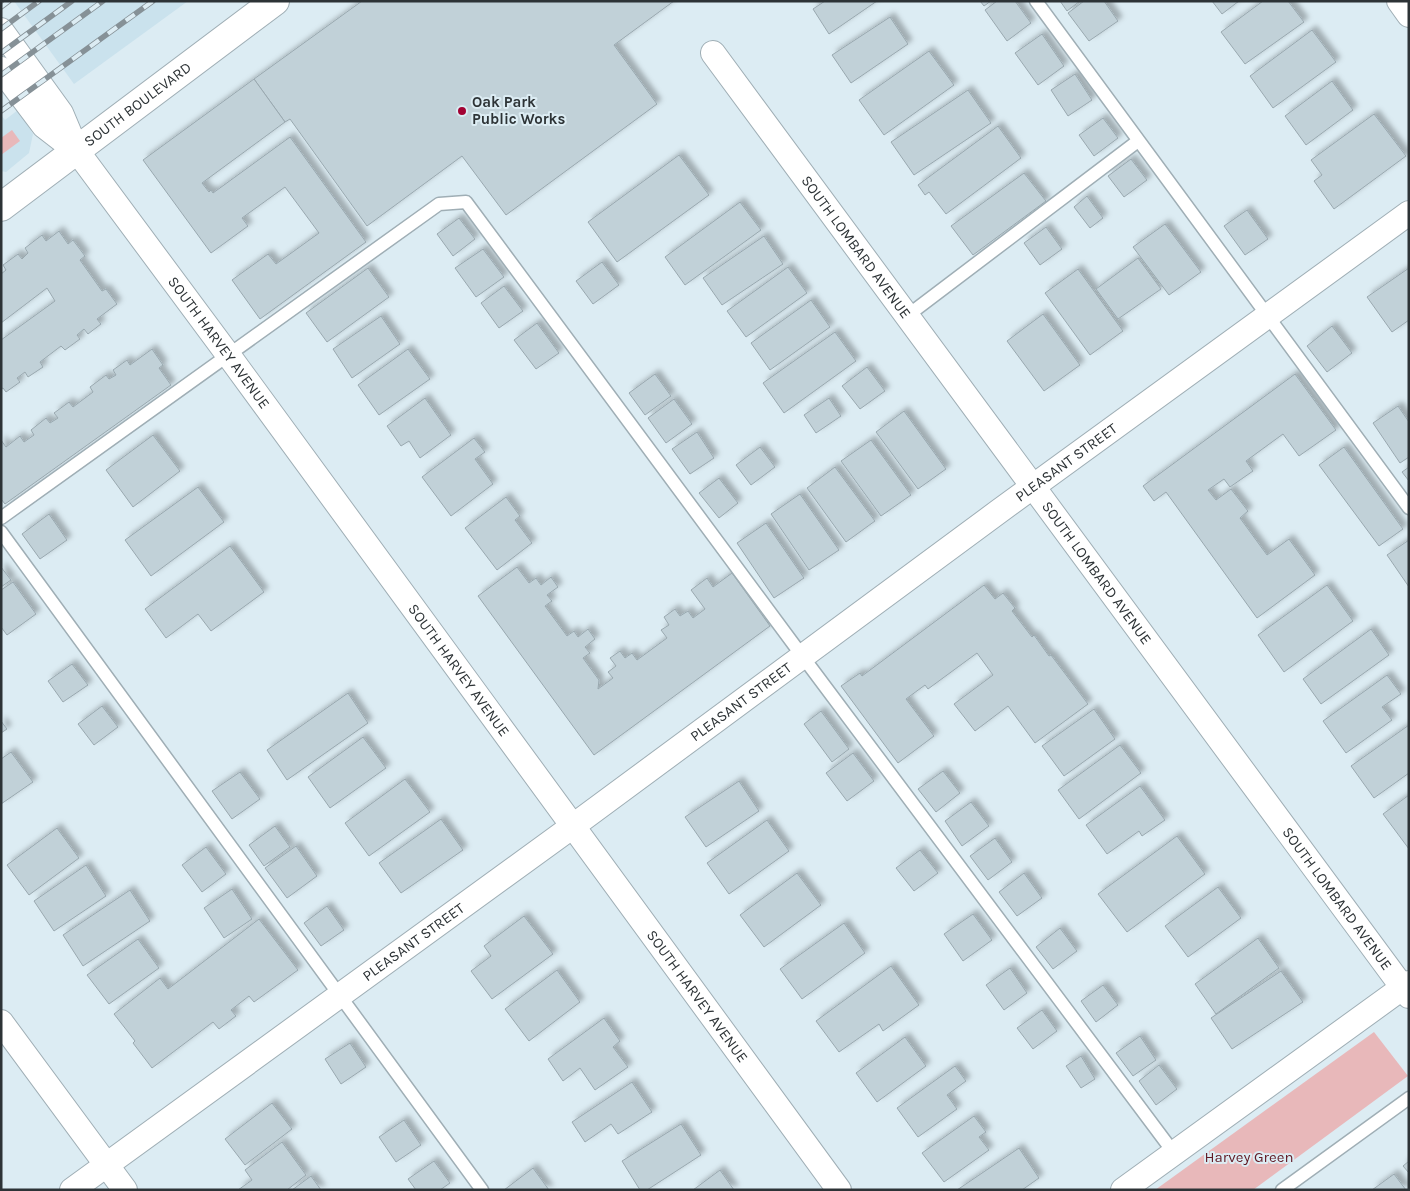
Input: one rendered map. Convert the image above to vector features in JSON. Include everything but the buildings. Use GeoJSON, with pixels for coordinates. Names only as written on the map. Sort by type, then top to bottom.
{"type":"FeatureCollection","features":[{"type":"Feature","properties":{"kind":"street","name":"SOUTH BOULEVARD"},"geometry":{"type":"LineString","coordinates":[[1,207],[275,1]]}},
{"type":"Feature","properties":{"kind":"street"},"geometry":{"type":"LineString","coordinates":[[1399,1],[1409,15]]}},
{"type":"Feature","properties":{"kind":"street"},"geometry":{"type":"LineString","coordinates":[[1,30],[61,113],[76,151]]}},
{"type":"Feature","properties":{"kind":"street","name":"SOUTH LOMBARD AVENUE"},"geometry":{"type":"LineString","coordinates":[[713,53],[1407,989]]}},
{"type":"Feature","properties":{"kind":"street"},"geometry":{"type":"LineString","coordinates":[[1,69],[44,126],[76,151]]}},
{"type":"Feature","properties":{"kind":"street","name":"SOUTH HARVEY AVENUE"},"geometry":{"type":"LineString","coordinates":[[76,151],[229,356],[839,1190]]}},
{"type":"Feature","properties":{"kind":"street","name":"PLEASANT STREET"},"geometry":{"type":"LineString","coordinates":[[72,1190],[573,826],[1409,213]]}},
{"type":"Feature","properties":{"kind":"street"},"geometry":{"type":"LineString","coordinates":[[1123,1190],[1407,989]]}},
{"type":"Feature","properties":{"kind":"street"},"geometry":{"type":"LineString","coordinates":[[1,1022],[125,1190]]}},
{"type":"Feature","properties":{"kind":"lane"},"geometry":{"type":"LineString","coordinates":[[1036,1],[1409,508]]}},
{"type":"Feature","properties":{"kind":"lane"},"geometry":{"type":"LineString","coordinates":[[907,316],[1138,141]]}},
{"type":"Feature","properties":{"kind":"lane"},"geometry":{"type":"LineString","coordinates":[[1,518],[439,204],[466,202],[802,657],[1174,1153]]}},
{"type":"Feature","properties":{"kind":"lane"},"geometry":{"type":"LineString","coordinates":[[1,532],[482,1190]]}},
{"type":"Feature","properties":{"kind":"lane"},"geometry":{"type":"LineString","coordinates":[[1282,1190],[1409,1098]]}},
{"type":"Feature","properties":{"kind":"shaded area"},"geometry":{"type":"Polygon","coordinates":[[[14,1],[188,1],[74,84],[14,1]]]}},
{"type":"Feature","properties":{"kind":"shaded area"},"geometry":{"type":"Polygon","coordinates":[[[18,110],[33,134],[29,153],[6,172],[1,171],[1,115],[5,120],[18,110]]]}},
{"type":"Feature","properties":{"kind":"green space"},"geometry":{"type":"Polygon","coordinates":[[[12,130],[20,141],[1,155],[1,138],[12,130]]]}},
{"type":"Feature","properties":{"kind":"green space","name":"Harvey Green"},"geometry":{"type":"Polygon","coordinates":[[[1374,1032],[1408,1076],[1253,1190],[1155,1190],[1374,1032]]]}},
{"type":"Feature","properties":{"kind":"railway"},"geometry":{"type":"LineString","coordinates":[[1,7],[9,1]]}},
{"type":"Feature","properties":{"kind":"railway"},"geometry":{"type":"LineString","coordinates":[[1,29],[39,1]]}},
{"type":"Feature","properties":{"kind":"railway"},"geometry":{"type":"LineString","coordinates":[[1,53],[72,1]]}},
{"type":"Feature","properties":{"kind":"railway"},"geometry":{"type":"LineString","coordinates":[[1,75],[103,1]]}},
{"type":"Feature","properties":{"kind":"railway"},"geometry":{"type":"LineString","coordinates":[[1,111],[153,1]]}},
{"type":"Feature","properties":{"kind":"place","name":"Oak Park Public Works"},"geometry":{"type":"Point","coordinates":[462,111]}}]}
